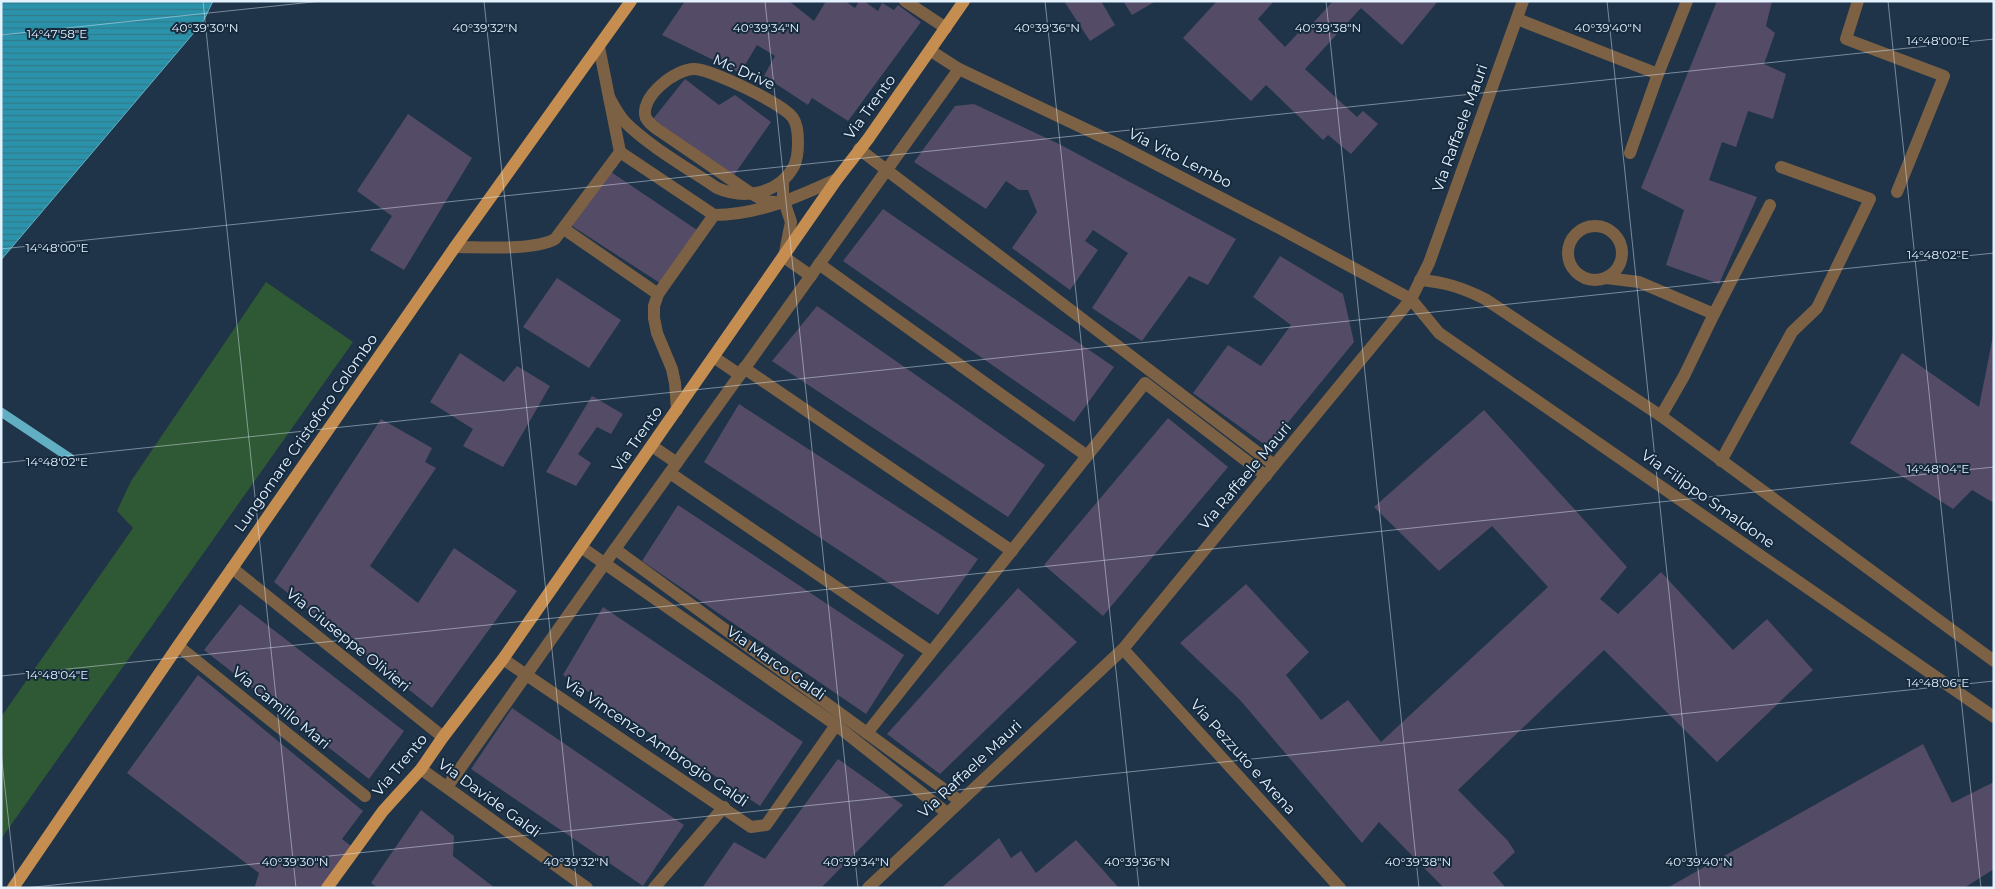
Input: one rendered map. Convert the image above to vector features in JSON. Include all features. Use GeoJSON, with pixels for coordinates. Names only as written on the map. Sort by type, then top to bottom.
{"type":"FeatureCollection","features":[{"type":"Feature","properties":{"kind":"main road","name":"Lungomare Cristoforo Colombo"},"geometry":{"type":"LineString","coordinates":[[13,888],[178,646],[455,247],[632,1]]}},
{"type":"Feature","properties":{"kind":"main road","name":"Via Trento"},"geometry":{"type":"LineString","coordinates":[[327,888],[383,811],[421,769],[503,659],[837,179],[931,51],[964,1]]}},
{"type":"Feature","properties":{"kind":"street"},"geometry":{"type":"LineString","coordinates":[[905,1],[946,28]]}},
{"type":"Feature","properties":{"kind":"street","name":"Via Raffaele Mauri"},"geometry":{"type":"LineString","coordinates":[[868,888],[1123,648],[1411,299],[1429,263],[1523,1]]}},
{"type":"Feature","properties":{"kind":"street"},"geometry":{"type":"LineString","coordinates":[[1630,153],[1658,74],[1687,1]]}},
{"type":"Feature","properties":{"kind":"street"},"geometry":{"type":"LineString","coordinates":[[1858,1],[1846,39],[1944,76],[1897,192]]}},
{"type":"Feature","properties":{"kind":"street"},"geometry":{"type":"LineString","coordinates":[[1517,19],[1658,74]]}},
{"type":"Feature","properties":{"kind":"street"},"geometry":{"type":"LineString","coordinates":[[599,47],[620,152],[714,216],[747,213],[785,202],[837,179]]}},
{"type":"Feature","properties":{"kind":"street","name":"Via Vito Lembo"},"geometry":{"type":"LineString","coordinates":[[931,51],[959,69],[1117,144],[1281,228],[1411,299]]}},
{"type":"Feature","properties":{"kind":"street","name":"Mc Drive"},"geometry":{"type":"LineString","coordinates":[[609,97],[615,110],[624,122],[638,134],[717,188],[727,192],[752,194],[769,190],[783,181],[795,165],[797,154],[797,131],[794,118],[763,96],[701,70],[694,69],[671,77],[658,89],[646,110],[648,121],[651,125],[752,194],[764,201],[785,202]]}},
{"type":"Feature","properties":{"kind":"street"},"geometry":{"type":"LineString","coordinates":[[447,787],[959,69]]}},
{"type":"Feature","properties":{"kind":"street"},"geometry":{"type":"LineString","coordinates":[[859,149],[1274,465]]}},
{"type":"Feature","properties":{"kind":"street"},"geometry":{"type":"LineString","coordinates":[[455,247],[526,246],[549,242],[564,229],[620,152]]}},
{"type":"Feature","properties":{"kind":"street"},"geometry":{"type":"LineString","coordinates":[[1720,461],[1792,332],[1817,308],[1870,199],[1781,167]]}},
{"type":"Feature","properties":{"kind":"street"},"geometry":{"type":"LineString","coordinates":[[783,181],[782,190],[791,222],[784,257],[810,276]]}},
{"type":"Feature","properties":{"kind":"street"},"geometry":{"type":"LineString","coordinates":[[1661,416],[1684,376],[1770,205]]}},
{"type":"Feature","properties":{"kind":"street"},"geometry":{"type":"LineString","coordinates":[[676,410],[675,384],[672,369],[657,333],[654,318],[658,294],[714,216]]}},
{"type":"Feature","properties":{"kind":"street"},"geometry":{"type":"LineString","coordinates":[[1606,278],[1614,273],[1622,260],[1620,242],[1615,235],[1600,227],[1591,226],[1573,237],[1569,245],[1568,254],[1572,267],[1584,278],[1594,280],[1606,278],[1638,282],[1714,314]]}},
{"type":"Feature","properties":{"kind":"street"},"geometry":{"type":"LineString","coordinates":[[564,229],[658,294]]}},
{"type":"Feature","properties":{"kind":"street"},"geometry":{"type":"LineString","coordinates":[[819,264],[1087,456]]}},
{"type":"Feature","properties":{"kind":"street"},"geometry":{"type":"LineString","coordinates":[[1420,280],[1442,282],[1465,288],[1485,299],[1661,416],[1994,662]]}},
{"type":"Feature","properties":{"kind":"street","name":"Via Filippo Smaldone"},"geometry":{"type":"LineString","coordinates":[[1411,299],[1439,333],[1994,717]]}},
{"type":"Feature","properties":{"kind":"street"},"geometry":{"type":"LineString","coordinates":[[714,358],[742,372],[1012,550]]}},
{"type":"Feature","properties":{"kind":"street"},"geometry":{"type":"LineString","coordinates":[[867,733],[1145,383],[1266,476]]}},
{"type":"Feature","properties":{"kind":"street"},"geometry":{"type":"LineString","coordinates":[[652,446],[673,468],[931,652]]}},
{"type":"Feature","properties":{"kind":"street","name":"Via Marco Galdi"},"geometry":{"type":"LineString","coordinates":[[581,547],[836,724],[947,813]]}},
{"type":"Feature","properties":{"kind":"street"},"geometry":{"type":"LineString","coordinates":[[615,549],[960,801]]}},
{"type":"Feature","properties":{"kind":"street","name":"Via Giuseppe Olivieri"},"geometry":{"type":"LineString","coordinates":[[232,568],[443,737]]}},
{"type":"Feature","properties":{"kind":"street","name":"Via Camillo Mari"},"geometry":{"type":"LineString","coordinates":[[178,646],[365,796]]}},
{"type":"Feature","properties":{"kind":"street","name":"Via Pezzuto e Arena"},"geometry":{"type":"LineString","coordinates":[[1123,648],[1340,888]]}},
{"type":"Feature","properties":{"kind":"street","name":"Via Vincenzo Ambrogio Galdi"},"geometry":{"type":"LineString","coordinates":[[503,659],[751,827],[766,825],[836,724]]}},
{"type":"Feature","properties":{"kind":"street","name":"Via Davide Galdi"},"geometry":{"type":"LineString","coordinates":[[421,769],[583,887]]}},
{"type":"Feature","properties":{"kind":"street"},"geometry":{"type":"LineString","coordinates":[[654,888],[724,807]]}},
{"type":"Feature","properties":{"kind":"green space"},"geometry":{"type":"Polygon","coordinates":[[[266,282],[353,342],[1,839],[1,717],[133,528],[117,511],[131,481],[266,282]]]}},
{"type":"Feature","properties":{"kind":"water"},"geometry":{"type":"Polygon","coordinates":[[[1,1],[213,1],[203,22],[1,260],[1,1]]]}},
{"type":"Feature","properties":{"kind":"building"},"geometry":{"type":"Polygon","coordinates":[[[685,1],[789,1],[814,21],[826,1],[845,1],[855,8],[859,1],[864,1],[878,11],[882,3],[894,10],[898,5],[921,22],[848,121],[812,98],[808,105],[764,76],[775,56],[757,45],[740,73],[662,35],[685,1]]]}},
{"type":"Feature","properties":{"kind":"building"},"geometry":{"type":"Polygon","coordinates":[[[1064,1],[1101,1],[1115,25],[1090,41],[1064,1]]]}},
{"type":"Feature","properties":{"kind":"building"},"geometry":{"type":"Polygon","coordinates":[[[1123,1],[1156,1],[1132,15],[1123,1]]]}},
{"type":"Feature","properties":{"kind":"building"},"geometry":{"type":"Polygon","coordinates":[[[1217,1],[1274,1],[1258,19],[1285,47],[1300,31],[1304,33],[1333,1],[1438,1],[1402,45],[1361,8],[1305,69],[1357,117],[1363,111],[1378,124],[1351,154],[1328,135],[1323,140],[1266,85],[1251,101],[1183,38],[1217,1]]]}},
{"type":"Feature","properties":{"kind":"building"},"geometry":{"type":"Polygon","coordinates":[[[1717,1],[1772,1],[1766,26],[1775,33],[1764,64],[1786,74],[1773,119],[1748,111],[1736,147],[1722,142],[1709,180],[1757,197],[1719,284],[1666,265],[1684,210],[1641,188],[1717,1]]]}},
{"type":"Feature","properties":{"kind":"building"},"geometry":{"type":"Polygon","coordinates":[[[685,79],[719,105],[735,95],[771,122],[734,175],[653,119],[685,79]]]}},
{"type":"Feature","properties":{"kind":"building"},"geometry":{"type":"Polygon","coordinates":[[[974,104],[1061,145],[1236,239],[1208,285],[1189,276],[1142,341],[1092,308],[1128,253],[1093,230],[1085,241],[1098,250],[1070,290],[1012,248],[1037,212],[1028,190],[1019,190],[1006,181],[986,209],[914,162],[955,106],[974,104]]]}},
{"type":"Feature","properties":{"kind":"building"},"geometry":{"type":"Polygon","coordinates":[[[408,114],[472,158],[404,270],[370,250],[392,216],[357,191],[408,114]]]}},
{"type":"Feature","properties":{"kind":"building"},"geometry":{"type":"Polygon","coordinates":[[[611,172],[700,232],[663,285],[572,226],[611,172]]]}},
{"type":"Feature","properties":{"kind":"building"},"geometry":{"type":"Polygon","coordinates":[[[883,209],[1114,367],[1074,422],[843,261],[883,209]]]}},
{"type":"Feature","properties":{"kind":"building"},"geometry":{"type":"Polygon","coordinates":[[[1280,256],[1343,294],[1354,342],[1268,447],[1193,393],[1228,345],[1261,366],[1291,325],[1253,297],[1280,256]]]}},
{"type":"Feature","properties":{"kind":"building"},"geometry":{"type":"Polygon","coordinates":[[[557,278],[621,320],[589,368],[523,327],[557,278]]]}},
{"type":"Feature","properties":{"kind":"building"},"geometry":{"type":"Polygon","coordinates":[[[817,306],[1045,465],[1008,517],[772,361],[817,306]]]}},
{"type":"Feature","properties":{"kind":"building"},"geometry":{"type":"Polygon","coordinates":[[[1993,336],[1994,503],[1972,490],[1953,509],[1850,443],[1902,353],[1979,407],[1993,336]]]}},
{"type":"Feature","properties":{"kind":"building"},"geometry":{"type":"Polygon","coordinates":[[[460,353],[504,382],[517,366],[550,386],[503,467],[463,446],[473,429],[430,402],[460,353]]]}},
{"type":"Feature","properties":{"kind":"building"},"geometry":{"type":"Polygon","coordinates":[[[592,396],[623,414],[611,434],[597,427],[578,454],[591,463],[576,486],[546,472],[592,396]]]}},
{"type":"Feature","properties":{"kind":"building"},"geometry":{"type":"Polygon","coordinates":[[[739,404],[978,559],[938,615],[704,462],[739,404]]]}},
{"type":"Feature","properties":{"kind":"building"},"geometry":{"type":"Polygon","coordinates":[[[1484,410],[1627,567],[1600,599],[1618,614],[1661,572],[1733,650],[1767,619],[1813,670],[1717,762],[1604,650],[1458,790],[1508,841],[1515,852],[1493,873],[1506,888],[1444,888],[1379,822],[1362,843],[1240,700],[1180,643],[1246,584],[1309,652],[1286,675],[1321,720],[1348,700],[1381,742],[1548,587],[1492,526],[1439,571],[1374,507],[1484,410]]]}},
{"type":"Feature","properties":{"kind":"building"},"geometry":{"type":"Polygon","coordinates":[[[1168,418],[1228,467],[1103,616],[1044,565],[1168,418]]]}},
{"type":"Feature","properties":{"kind":"building"},"geometry":{"type":"Polygon","coordinates":[[[381,419],[432,448],[425,462],[436,468],[370,566],[418,603],[454,548],[517,591],[432,708],[274,582],[381,419]]]}},
{"type":"Feature","properties":{"kind":"building"},"geometry":{"type":"Polygon","coordinates":[[[678,505],[904,655],[866,714],[642,561],[678,505]]]}},
{"type":"Feature","properties":{"kind":"building"},"geometry":{"type":"Polygon","coordinates":[[[1018,588],[1077,642],[940,774],[887,734],[1018,588]]]}},
{"type":"Feature","properties":{"kind":"building"},"geometry":{"type":"Polygon","coordinates":[[[240,604],[404,731],[369,779],[204,650],[240,604]]]}},
{"type":"Feature","properties":{"kind":"building"},"geometry":{"type":"Polygon","coordinates":[[[603,607],[803,742],[760,806],[563,675],[603,607]]]}},
{"type":"Feature","properties":{"kind":"building"},"geometry":{"type":"Polygon","coordinates":[[[198,675],[363,811],[342,839],[355,849],[327,888],[256,888],[259,873],[127,773],[198,675]]]}},
{"type":"Feature","properties":{"kind":"building"},"geometry":{"type":"Polygon","coordinates":[[[512,708],[684,825],[643,886],[471,769],[512,708]]]}},
{"type":"Feature","properties":{"kind":"building"},"geometry":{"type":"Polygon","coordinates":[[[1923,744],[1952,803],[1994,782],[1994,869],[1964,888],[1667,888],[1923,744]]]}},
{"type":"Feature","properties":{"kind":"building"},"geometry":{"type":"Polygon","coordinates":[[[838,759],[903,805],[821,888],[702,888],[734,842],[765,859],[838,759]]]}},
{"type":"Feature","properties":{"kind":"building"},"geometry":{"type":"Polygon","coordinates":[[[421,810],[454,836],[453,856],[495,888],[378,888],[371,883],[421,810]]]}},
{"type":"Feature","properties":{"kind":"building"},"geometry":{"type":"Polygon","coordinates":[[[999,838],[1011,858],[1021,851],[1036,873],[1076,840],[1119,888],[941,888],[999,838]]]}},
{"type":"Feature","properties":{"kind":"waterway"},"geometry":{"type":"LineString","coordinates":[[1,412],[70,458]]}}]}
